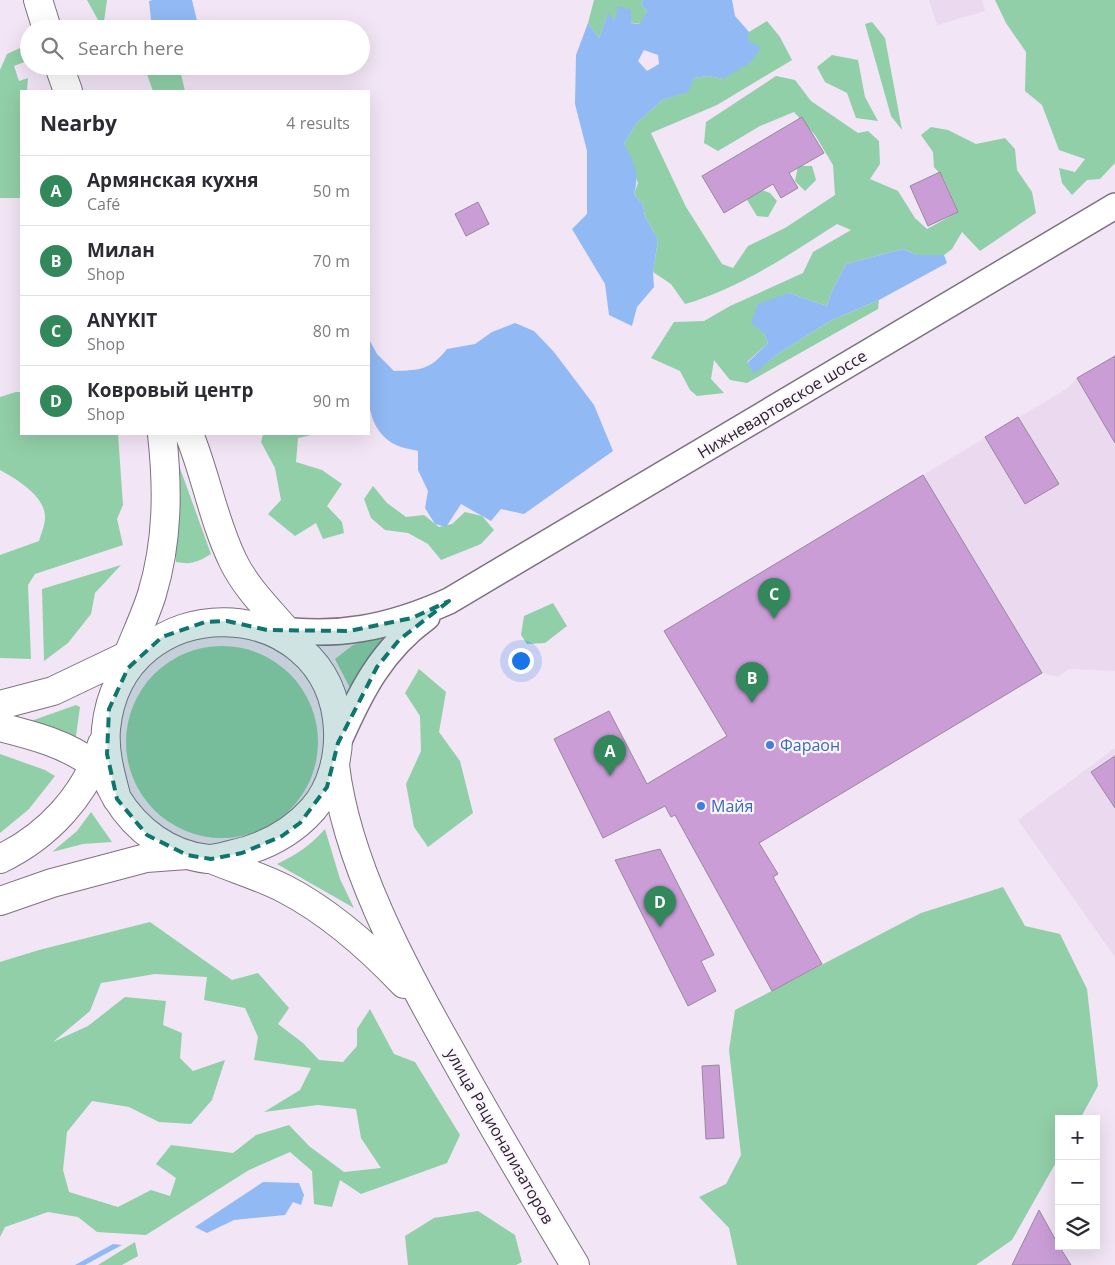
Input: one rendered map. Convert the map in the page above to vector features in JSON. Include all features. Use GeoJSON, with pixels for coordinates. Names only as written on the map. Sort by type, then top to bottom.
{"type":"FeatureCollection","features":[{"type":"Feature","properties":{"kind":"main road"},"geometry":{"type":"LineString","coordinates":[[38,0],[44,20]]}},
{"type":"Feature","properties":{"kind":"main road"},"geometry":{"type":"LineString","coordinates":[[63,75],[68,90]]}},
{"type":"Feature","properties":{"kind":"main road"},"geometry":{"type":"LineString","coordinates":[[0,859],[21,849],[54,823],[76,796],[95,766],[106,731],[109,709],[152,594],[166,536],[166,487],[162,435]]}},
{"type":"Feature","properties":{"kind":"main road"},"geometry":{"type":"LineString","coordinates":[[189,435],[233,561],[252,594],[288,631],[322,677],[332,698],[337,720],[338,796],[380,914],[426,1007]]}},
{"type":"Feature","properties":{"kind":"main road"},"geometry":{"type":"LineString","coordinates":[[0,705],[53,691],[127,657],[183,628],[205,622],[228,621],[250,624],[272,632],[291,644],[308,659]]}},
{"type":"Feature","properties":{"kind":"main road"},"geometry":{"type":"LineString","coordinates":[[117,687],[128,668],[144,651],[162,638]]}},
{"type":"Feature","properties":{"kind":"main road"},"geometry":{"type":"LineString","coordinates":[[0,727],[36,736],[70,751],[95,766],[106,778],[117,799],[146,835],[285,889],[334,920],[372,950],[426,1007]]}},
{"type":"Feature","properties":{"kind":"main road"},"geometry":{"type":"LineString","coordinates":[[106,731],[110,774],[117,799]]}},
{"type":"Feature","properties":{"kind":"main road"},"geometry":{"type":"LineString","coordinates":[[0,901],[52,883],[146,858],[199,857],[261,846],[282,836],[300,823],[315,806],[327,787],[336,754]]}},
{"type":"Feature","properties":{"kind":"main road","name":"улица Рационализаторов"},"geometry":{"type":"LineString","coordinates":[[426,1007],[508,1154],[575,1265]]}},
{"type":"Feature","properties":{"kind":"street","name":"Нижневартовское шоссе"},"geometry":{"type":"LineString","coordinates":[[449,601],[1115,206]]}},
{"type":"Feature","properties":{"kind":"street"},"geometry":{"type":"LineString","coordinates":[[250,624],[288,631],[349,631],[412,618],[449,601]]}},
{"type":"Feature","properties":{"kind":"street"},"geometry":{"type":"LineString","coordinates":[[336,754],[362,690],[377,667],[400,640],[449,601]]}},
{"type":"Feature","properties":{"kind":"highlighted area"},"geometry":{"type":"Polygon","coordinates":[[[449,601],[399,640],[377,667],[338,743],[327,787],[300,823],[282,836],[242,853],[211,859],[187,855],[147,835],[117,799],[107,754],[109,709],[128,668],[162,637],[205,622],[227,621],[267,630],[349,631],[412,618],[449,601]]]}},
{"type":"Feature","properties":{"kind":"shaded area"},"geometry":{"type":"Polygon","coordinates":[[[929,0],[982,0],[985,11],[937,25],[929,0]]]}},
{"type":"Feature","properties":{"kind":"shaded area"},"geometry":{"type":"Polygon","coordinates":[[[1115,356],[1115,671],[1069,669],[1058,677],[1042,673],[923,475],[1068,388],[1077,378],[1115,356]]]}},
{"type":"Feature","properties":{"kind":"shaded area"},"geometry":{"type":"Polygon","coordinates":[[[1115,748],[1115,957],[1018,820],[1115,748]]]}},
{"type":"Feature","properties":{"kind":"green space"},"geometry":{"type":"Polygon","coordinates":[[[87,0],[107,0],[104,20],[98,20],[87,0]]]}},
{"type":"Feature","properties":{"kind":"green space"},"geometry":{"type":"Polygon","coordinates":[[[594,0],[643,0],[641,4],[647,11],[641,24],[615,20],[608,14],[599,38],[588,23],[594,0]]]}},
{"type":"Feature","properties":{"kind":"green space"},"geometry":{"type":"Polygon","coordinates":[[[995,0],[1115,0],[1115,163],[1100,179],[1087,180],[1072,195],[1062,183],[1059,168],[1075,172],[1085,159],[1059,150],[1042,105],[1025,91],[1026,52],[1006,23],[995,0]]]}},
{"type":"Feature","properties":{"kind":"green space"},"geometry":{"type":"Polygon","coordinates":[[[767,21],[780,37],[792,60],[717,105],[651,133],[686,207],[722,264],[733,268],[748,246],[785,228],[835,195],[833,165],[815,135],[794,112],[760,126],[718,151],[704,143],[706,122],[776,76],[795,80],[811,101],[858,133],[868,131],[879,141],[880,164],[870,179],[898,191],[915,218],[927,229],[958,212],[943,177],[934,167],[933,152],[921,135],[931,127],[948,130],[976,144],[1005,138],[1015,149],[1017,170],[1032,192],[1036,213],[980,251],[962,232],[952,249],[944,255],[917,255],[903,249],[846,264],[831,293],[827,306],[789,293],[764,333],[768,343],[747,362],[754,373],[776,355],[830,321],[879,300],[878,309],[747,383],[730,380],[714,360],[711,379],[724,393],[697,396],[690,390],[680,371],[651,358],[674,322],[704,321],[730,306],[803,273],[813,252],[851,230],[837,224],[745,280],[685,304],[671,284],[653,272],[658,240],[645,216],[643,205],[634,194],[638,183],[624,144],[636,124],[662,100],[687,92],[694,78],[708,76],[723,79],[747,40],[749,32],[767,21]]]}},
{"type":"Feature","properties":{"kind":"green space"},"geometry":{"type":"Polygon","coordinates":[[[872,22],[885,38],[902,130],[891,116],[865,24],[872,22]]]}},
{"type":"Feature","properties":{"kind":"green space"},"geometry":{"type":"Polygon","coordinates":[[[20,48],[20,64],[14,66],[19,81],[28,78],[27,90],[20,90],[20,198],[0,198],[0,70],[7,54],[20,48]]]}},
{"type":"Feature","properties":{"kind":"green space"},"geometry":{"type":"Polygon","coordinates":[[[832,55],[858,60],[865,97],[878,121],[856,118],[847,93],[825,82],[817,67],[832,55]]]}},
{"type":"Feature","properties":{"kind":"green space"},"geometry":{"type":"Polygon","coordinates":[[[147,75],[181,75],[185,90],[153,90],[147,75]]]}},
{"type":"Feature","properties":{"kind":"green space"},"geometry":{"type":"Polygon","coordinates":[[[798,166],[812,166],[816,180],[805,191],[795,181],[798,166]]]}},
{"type":"Feature","properties":{"kind":"green space"},"geometry":{"type":"Polygon","coordinates":[[[757,188],[770,193],[777,201],[768,217],[757,216],[747,200],[757,188]]]}},
{"type":"Feature","properties":{"kind":"green space"},"geometry":{"type":"Polygon","coordinates":[[[20,392],[20,435],[118,435],[123,505],[117,519],[123,545],[35,574],[28,585],[31,659],[0,658],[0,555],[39,541],[45,518],[41,502],[29,489],[0,470],[0,397],[20,392]]]}},
{"type":"Feature","properties":{"kind":"green space"},"geometry":{"type":"Polygon","coordinates":[[[263,435],[312,435],[298,438],[296,462],[322,470],[342,484],[327,506],[342,522],[344,533],[323,539],[316,523],[295,536],[268,514],[281,500],[275,468],[261,442],[263,435]]]}},
{"type":"Feature","properties":{"kind":"green space"},"geometry":{"type":"Polygon","coordinates":[[[176,457],[211,554],[190,563],[176,562],[176,457]]]}},
{"type":"Feature","properties":{"kind":"green space"},"geometry":{"type":"Polygon","coordinates":[[[373,486],[387,503],[406,517],[424,515],[439,527],[452,524],[465,512],[482,516],[494,530],[481,544],[441,560],[428,544],[408,533],[385,530],[371,518],[364,499],[373,486]]]}},
{"type":"Feature","properties":{"kind":"green space"},"geometry":{"type":"Polygon","coordinates":[[[121,565],[95,593],[91,614],[68,643],[44,661],[42,589],[121,565]]]}},
{"type":"Feature","properties":{"kind":"green space"},"geometry":{"type":"Polygon","coordinates":[[[553,603],[567,626],[545,643],[527,644],[521,635],[524,616],[553,603]]]}},
{"type":"Feature","properties":{"kind":"green space"},"geometry":{"type":"Polygon","coordinates":[[[395,631],[366,662],[350,688],[335,659],[353,645],[395,631]]]}},
{"type":"Feature","properties":{"kind":"green space"},"geometry":{"type":"Polygon","coordinates":[[[231,646],[241,647],[267,657],[283,667],[297,681],[311,705],[317,723],[317,761],[311,779],[297,803],[283,817],[259,831],[241,837],[213,838],[203,837],[177,827],[161,817],[147,803],[133,779],[127,761],[126,733],[127,723],[137,697],[147,681],[161,667],[185,653],[203,647],[231,646]]]}},
{"type":"Feature","properties":{"kind":"green space"},"geometry":{"type":"Polygon","coordinates":[[[419,669],[446,692],[439,732],[460,761],[473,813],[428,847],[414,827],[406,784],[421,751],[420,716],[405,693],[419,669]]]}},
{"type":"Feature","properties":{"kind":"green space"},"geometry":{"type":"Polygon","coordinates":[[[76,705],[80,707],[76,736],[71,738],[56,729],[31,721],[76,705]]]}},
{"type":"Feature","properties":{"kind":"green space"},"geometry":{"type":"Polygon","coordinates":[[[0,754],[45,770],[55,776],[29,809],[0,833],[0,754]]]}},
{"type":"Feature","properties":{"kind":"green space"},"geometry":{"type":"Polygon","coordinates":[[[91,812],[112,842],[83,844],[52,852],[77,831],[91,812]]]}},
{"type":"Feature","properties":{"kind":"green space"},"geometry":{"type":"Polygon","coordinates":[[[325,829],[340,879],[354,908],[277,864],[303,849],[325,829]]]}},
{"type":"Feature","properties":{"kind":"green space"},"geometry":{"type":"Polygon","coordinates":[[[1003,887],[1025,926],[1060,934],[1087,989],[1098,1086],[1082,1115],[1055,1115],[1055,1164],[1012,1240],[976,1265],[737,1265],[729,1228],[699,1197],[726,1184],[741,1155],[729,1050],[735,1010],[921,913],[1003,887]]]}},
{"type":"Feature","properties":{"kind":"green space"},"geometry":{"type":"Polygon","coordinates":[[[150,922],[232,980],[258,973],[289,1008],[278,1024],[303,1043],[319,1060],[343,1062],[357,1046],[357,1029],[370,1009],[394,1054],[415,1062],[460,1135],[447,1163],[361,1194],[340,1180],[332,1207],[314,1204],[312,1171],[290,1152],[249,1170],[146,1235],[97,1232],[78,1217],[48,1212],[5,1227],[0,1237],[0,962],[39,950],[150,922]],[[155,974],[101,983],[90,1011],[53,1042],[88,1026],[125,997],[166,1001],[163,1025],[182,1033],[180,1058],[193,1071],[225,1060],[212,1100],[191,1124],[159,1122],[129,1107],[92,1101],[67,1132],[63,1170],[69,1192],[118,1207],[151,1190],[170,1196],[176,1178],[156,1164],[171,1145],[233,1153],[256,1135],[289,1125],[309,1146],[344,1172],[381,1168],[361,1138],[356,1109],[318,1105],[264,1112],[300,1090],[311,1068],[254,1060],[258,1037],[245,1008],[204,1000],[207,977],[155,974]]]}},
{"type":"Feature","properties":{"kind":"green space"},"geometry":{"type":"Polygon","coordinates":[[[478,1211],[515,1235],[522,1262],[516,1265],[408,1265],[405,1236],[434,1218],[478,1211]]]}},
{"type":"Feature","properties":{"kind":"green space"},"geometry":{"type":"Polygon","coordinates":[[[135,1242],[138,1256],[122,1265],[98,1265],[135,1242]]]}},
{"type":"Feature","properties":{"kind":"water"},"geometry":{"type":"Polygon","coordinates":[[[192,0],[197,20],[151,20],[149,1],[192,0]]]}},
{"type":"Feature","properties":{"kind":"water"},"geometry":{"type":"Polygon","coordinates":[[[643,0],[732,0],[735,16],[749,32],[748,40],[761,48],[751,62],[723,79],[708,76],[694,78],[688,92],[662,100],[636,124],[624,144],[635,168],[636,187],[634,194],[643,205],[645,216],[658,240],[653,272],[654,287],[637,307],[632,326],[609,315],[605,284],[572,229],[587,214],[587,151],[575,104],[576,55],[588,23],[599,38],[608,13],[615,20],[618,6],[631,10],[631,23],[640,24],[647,11],[641,4],[643,0]],[[644,50],[638,61],[647,71],[659,64],[658,55],[644,50]]]}},
{"type":"Feature","properties":{"kind":"water"},"geometry":{"type":"Polygon","coordinates":[[[903,249],[917,255],[944,255],[947,263],[879,300],[830,321],[776,355],[754,374],[747,363],[768,343],[764,333],[751,323],[758,304],[789,293],[827,306],[831,293],[846,264],[903,249]]]}},
{"type":"Feature","properties":{"kind":"water"},"geometry":{"type":"Polygon","coordinates":[[[515,323],[534,331],[554,352],[594,405],[613,451],[524,514],[501,509],[491,521],[461,504],[446,527],[435,524],[425,508],[428,491],[418,470],[418,451],[396,445],[384,436],[376,425],[370,407],[370,341],[377,354],[394,371],[411,370],[430,365],[447,349],[475,344],[492,332],[515,323]]]}},
{"type":"Feature","properties":{"kind":"water"},"geometry":{"type":"Polygon","coordinates":[[[263,1182],[299,1183],[304,1195],[301,1205],[293,1202],[285,1215],[234,1220],[207,1233],[195,1227],[263,1182]]]}},
{"type":"Feature","properties":{"kind":"water"},"geometry":{"type":"Polygon","coordinates":[[[113,1244],[122,1245],[85,1265],[75,1265],[113,1244]]]}},
{"type":"Feature","properties":{"kind":"building"},"geometry":{"type":"Polygon","coordinates":[[[802,117],[824,153],[789,173],[798,188],[781,198],[773,184],[724,213],[702,176],[802,117]]]}},
{"type":"Feature","properties":{"kind":"building"},"geometry":{"type":"Polygon","coordinates":[[[940,172],[958,212],[928,226],[910,186],[940,172]]]}},
{"type":"Feature","properties":{"kind":"building"},"geometry":{"type":"Polygon","coordinates":[[[478,202],[489,224],[466,236],[455,214],[478,202]]]}},
{"type":"Feature","properties":{"kind":"building"},"geometry":{"type":"Polygon","coordinates":[[[1115,356],[1115,443],[1077,378],[1115,356]]]}},
{"type":"Feature","properties":{"kind":"building"},"geometry":{"type":"Polygon","coordinates":[[[1018,417],[1059,484],[1025,504],[985,437],[1018,417]]]}},
{"type":"Feature","properties":{"kind":"building"},"geometry":{"type":"Polygon","coordinates":[[[923,475],[1042,673],[759,843],[778,874],[773,877],[822,964],[772,991],[675,815],[671,817],[665,806],[603,838],[554,739],[609,711],[647,784],[727,736],[664,631],[923,475]]]}},
{"type":"Feature","properties":{"kind":"building"},"geometry":{"type":"Polygon","coordinates":[[[1115,756],[1115,808],[1091,772],[1115,756]]]}},
{"type":"Feature","properties":{"kind":"building"},"geometry":{"type":"Polygon","coordinates":[[[660,849],[714,955],[701,961],[716,991],[688,1006],[615,860],[660,849]]]}},
{"type":"Feature","properties":{"kind":"building"},"geometry":{"type":"Polygon","coordinates":[[[719,1065],[724,1138],[706,1139],[702,1066],[719,1065]]]}},
{"type":"Feature","properties":{"kind":"building"},"geometry":{"type":"Polygon","coordinates":[[[1039,1210],[1055,1239],[1055,1250],[1062,1250],[1071,1265],[1012,1265],[1039,1210]]]}},
{"type":"Feature","properties":{"kind":"place","name":"ANYKIT"},"geometry":{"type":"Point","coordinates":[774,619]}},
{"type":"Feature","properties":{"kind":"place","name":"Милан"},"geometry":{"type":"Point","coordinates":[752,703]}},
{"type":"Feature","properties":{"kind":"place","name":"Фараон"},"geometry":{"type":"Point","coordinates":[770,745]}},
{"type":"Feature","properties":{"kind":"place","name":"Армянская кухня"},"geometry":{"type":"Point","coordinates":[610,776]}},
{"type":"Feature","properties":{"kind":"place","name":"Майя"},"geometry":{"type":"Point","coordinates":[701,806]}},
{"type":"Feature","properties":{"kind":"place","name":"Ковровый центр"},"geometry":{"type":"Point","coordinates":[660,927]}}]}
